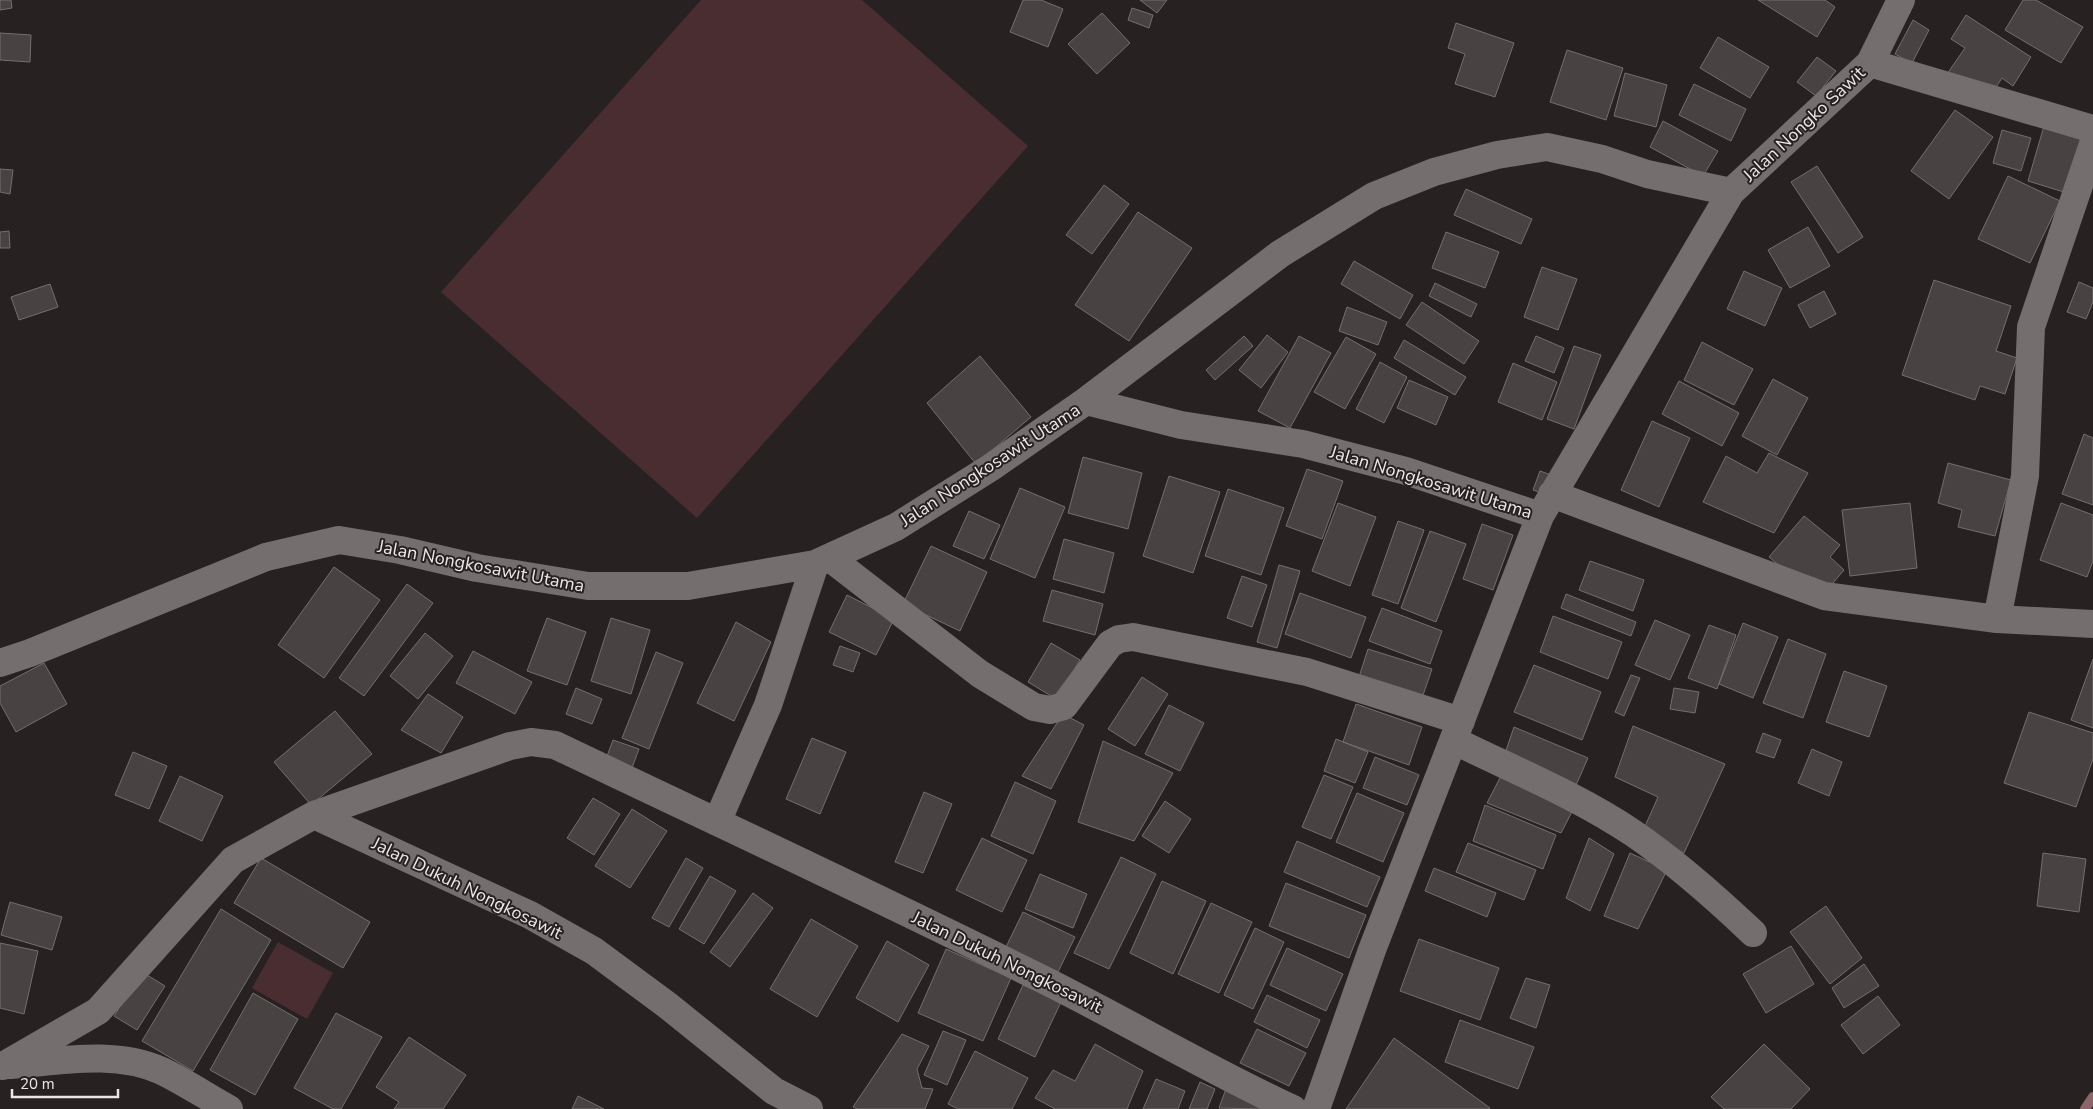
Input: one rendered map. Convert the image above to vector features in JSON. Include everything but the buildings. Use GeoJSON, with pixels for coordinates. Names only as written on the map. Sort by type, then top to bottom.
{"type":"FeatureCollection","features":[{"type":"Feature","properties":{"kind":"street","name":"Jalan Nongko Sawit"},"geometry":{"type":"LineString","coordinates":[[1316,1109],[1372,950],[1546,505],[1731,192],[1870,63],[1901,0]]}},
{"type":"Feature","properties":{"kind":"street"},"geometry":{"type":"LineString","coordinates":[[1870,63],[1978,97],[2093,129]]}},
{"type":"Feature","properties":{"kind":"street"},"geometry":{"type":"LineString","coordinates":[[1997,619],[2026,476],[2031,327],[2093,144]]}},
{"type":"Feature","properties":{"kind":"street","name":"Jalan Nongkosawit Utama"},"geometry":{"type":"LineString","coordinates":[[0,662],[30,653],[266,557],[339,540],[400,550],[476,568],[588,586],[688,586],[822,561],[896,527],[990,468],[1086,401],[1280,254],[1374,196],[1434,172],[1497,155],[1547,146],[1602,159],[1647,174],[1731,192]]}},
{"type":"Feature","properties":{"kind":"street","name":"Jalan Nongkosawit Utama"},"geometry":{"type":"LineString","coordinates":[[1086,401],[1181,425],[1312,446],[1546,505],[1824,596],[1997,619],[2093,624]]}},
{"type":"Feature","properties":{"kind":"street"},"geometry":{"type":"LineString","coordinates":[[717,822],[768,705],[822,561],[980,674],[1034,707],[1050,710],[1064,706],[1110,644],[1119,639],[1133,637],[1307,672],[1458,731],[1633,833],[1703,886],[1753,933]]}},
{"type":"Feature","properties":{"kind":"street","name":"Jalan Dukuh Nongkosawit"},"geometry":{"type":"LineString","coordinates":[[2,1066],[98,1011],[232,860],[314,815],[510,746],[531,742],[555,745],[1033,974],[1132,1024],[1232,1081],[1293,1109]]}},
{"type":"Feature","properties":{"kind":"street","name":"Jalan Dukuh Nongkosawit"},"geometry":{"type":"LineString","coordinates":[[314,815],[530,915],[594,952],[667,1004],[774,1091],[809,1109]]}},
{"type":"Feature","properties":{"kind":"street"},"geometry":{"type":"LineString","coordinates":[[2,1066],[95,1058],[125,1060],[162,1071],[229,1109]]}},
{"type":"Feature","properties":{"kind":"shaded area"},"geometry":{"type":"Polygon","coordinates":[[[701,0],[862,0],[1028,146],[697,518],[441,292],[701,0]]]}},
{"type":"Feature","properties":{"kind":"shaded area"},"geometry":{"type":"Polygon","coordinates":[[[278,942],[333,973],[307,1019],[252,988],[278,942]]]}},
{"type":"Feature","properties":{"kind":"waterway"},"geometry":{"type":"LineString","coordinates":[[2085,1109],[2093,1097]]}}]}
